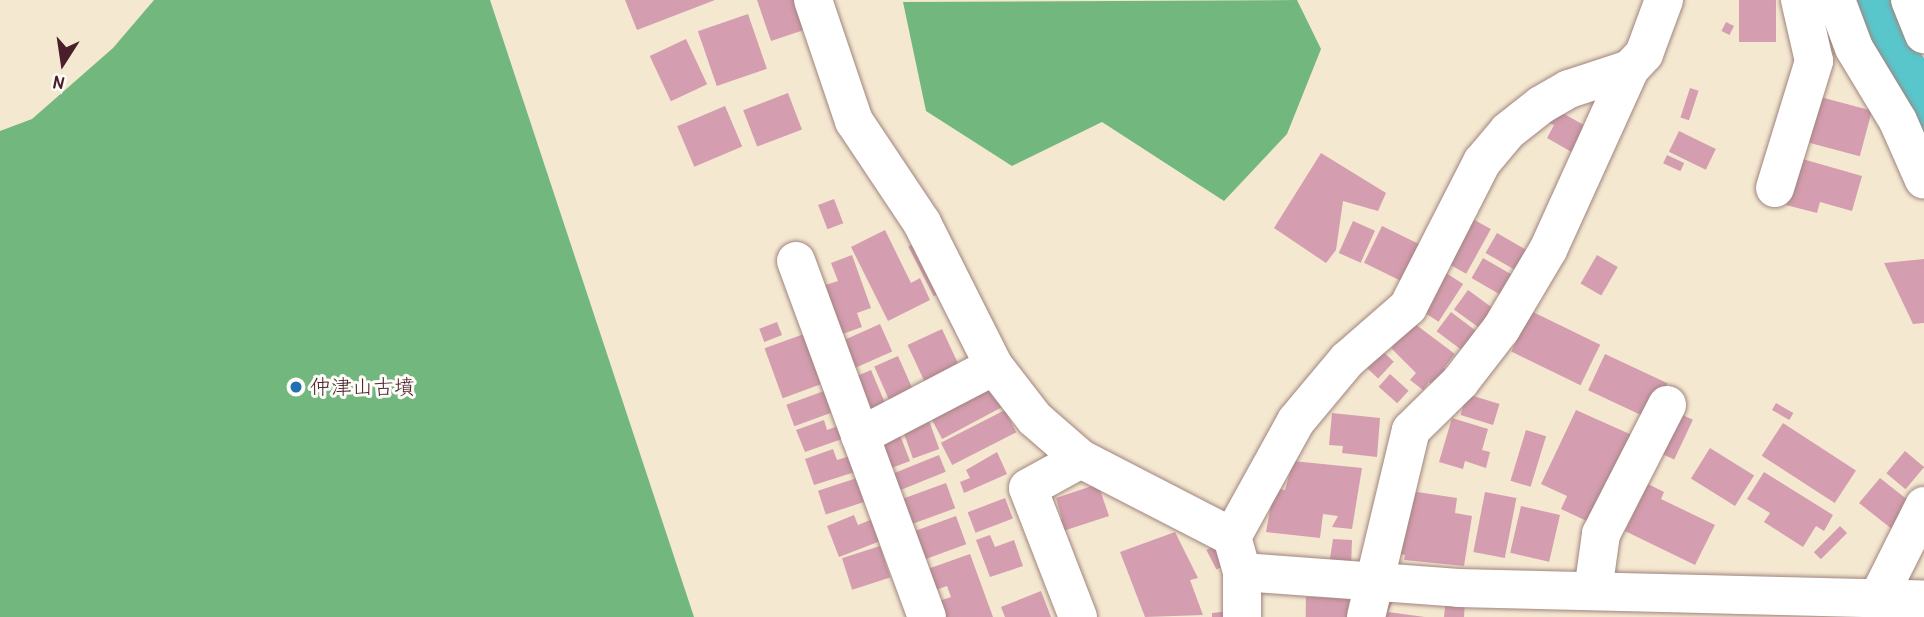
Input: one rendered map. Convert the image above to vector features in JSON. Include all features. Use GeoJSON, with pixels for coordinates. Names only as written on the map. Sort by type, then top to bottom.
{"type":"FeatureCollection","features":[{"type":"Feature","properties":{"kind":"street"},"geometry":{"type":"LineString","coordinates":[[813,0],[854,121],[922,223],[994,366],[1035,419],[1081,459],[1237,555],[1378,579],[1458,588],[1897,599],[1924,506]]}},
{"type":"Feature","properties":{"kind":"street"},"geometry":{"type":"LineString","coordinates":[[1366,617],[1378,579],[1411,430],[1460,382],[1501,329],[1548,250],[1630,69],[1644,54],[1664,0]]}},
{"type":"Feature","properties":{"kind":"street"},"geometry":{"type":"LineString","coordinates":[[1775,188],[1814,61],[1800,0]]}},
{"type":"Feature","properties":{"kind":"street"},"geometry":{"type":"LineString","coordinates":[[1836,0],[1854,48],[1898,121],[1924,180]]}},
{"type":"Feature","properties":{"kind":"street"},"geometry":{"type":"LineString","coordinates":[[1241,617],[1237,555],[1296,421],[1348,360],[1408,307],[1482,162],[1508,131],[1569,89],[1630,69]]}},
{"type":"Feature","properties":{"kind":"street"},"geometry":{"type":"LineString","coordinates":[[796,261],[928,617]]}},
{"type":"Feature","properties":{"kind":"street"},"geometry":{"type":"LineString","coordinates":[[860,436],[994,366]]}},
{"type":"Feature","properties":{"kind":"street"},"geometry":{"type":"LineString","coordinates":[[1593,591],[1601,534],[1667,405]]}},
{"type":"Feature","properties":{"kind":"street"},"geometry":{"type":"LineString","coordinates":[[1078,617],[1028,488],[1081,459]]}},
{"type":"Feature","properties":{"kind":"green space"},"geometry":{"type":"Polygon","coordinates":[[[154,0],[490,0],[694,617],[0,617],[0,131],[32,119],[113,48],[154,0]]]}},
{"type":"Feature","properties":{"kind":"green space"},"geometry":{"type":"Polygon","coordinates":[[[1297,0],[1321,49],[1287,134],[1224,201],[1102,122],[1012,166],[926,111],[903,2],[1297,0]]]}},
{"type":"Feature","properties":{"kind":"building"},"geometry":{"type":"Polygon","coordinates":[[[625,0],[715,0],[637,30],[625,0]]]}},
{"type":"Feature","properties":{"kind":"building"},"geometry":{"type":"Polygon","coordinates":[[[757,0],[794,0],[804,30],[771,41],[757,0]]]}},
{"type":"Feature","properties":{"kind":"building"},"geometry":{"type":"Polygon","coordinates":[[[1739,0],[1776,0],[1776,42],[1739,42],[1739,0]]]}},
{"type":"Feature","properties":{"kind":"building"},"geometry":{"type":"Polygon","coordinates":[[[748,14],[767,69],[717,86],[698,31],[748,14]]]}},
{"type":"Feature","properties":{"kind":"building"},"geometry":{"type":"Polygon","coordinates":[[[1726,22],[1734,26],[1729,35],[1721,31],[1726,22]]]}},
{"type":"Feature","properties":{"kind":"building"},"geometry":{"type":"Polygon","coordinates":[[[686,39],[707,84],[671,101],[650,56],[686,39]]]}},
{"type":"Feature","properties":{"kind":"building"},"geometry":{"type":"Polygon","coordinates":[[[1690,88],[1699,91],[1689,120],[1680,117],[1690,88]]]}},
{"type":"Feature","properties":{"kind":"building"},"geometry":{"type":"Polygon","coordinates":[[[788,93],[802,129],[757,147],[743,110],[788,93]]]}},
{"type":"Feature","properties":{"kind":"building"},"geometry":{"type":"Polygon","coordinates":[[[1813,95],[1872,111],[1860,156],[1801,140],[1813,95]]]}},
{"type":"Feature","properties":{"kind":"building"},"geometry":{"type":"Polygon","coordinates":[[[725,106],[742,147],[694,167],[677,126],[725,106]]]}},
{"type":"Feature","properties":{"kind":"building"},"geometry":{"type":"Polygon","coordinates":[[[1552,107],[1589,128],[1575,154],[1547,138],[1554,125],[1545,121],[1552,107]]]}},
{"type":"Feature","properties":{"kind":"building"},"geometry":{"type":"Polygon","coordinates":[[[1679,131],[1716,149],[1706,170],[1669,152],[1679,131]]]}},
{"type":"Feature","properties":{"kind":"building"},"geometry":{"type":"Polygon","coordinates":[[[1321,153],[1386,193],[1378,211],[1343,201],[1336,250],[1326,263],[1274,228],[1321,153]]]}},
{"type":"Feature","properties":{"kind":"building"},"geometry":{"type":"Polygon","coordinates":[[[1667,155],[1684,163],[1680,171],[1663,163],[1667,155]]]}},
{"type":"Feature","properties":{"kind":"building"},"geometry":{"type":"Polygon","coordinates":[[[1799,158],[1862,176],[1852,211],[1820,202],[1817,213],[1786,205],[1799,158]]]}},
{"type":"Feature","properties":{"kind":"building"},"geometry":{"type":"Polygon","coordinates":[[[834,199],[843,223],[827,229],[818,205],[834,199]]]}},
{"type":"Feature","properties":{"kind":"building"},"geometry":{"type":"Polygon","coordinates":[[[1469,217],[1491,229],[1466,274],[1444,262],[1469,217]]]}},
{"type":"Feature","properties":{"kind":"building"},"geometry":{"type":"Polygon","coordinates":[[[1353,221],[1375,231],[1361,263],[1339,253],[1353,221]]]}},
{"type":"Feature","properties":{"kind":"building"},"geometry":{"type":"Polygon","coordinates":[[[1382,226],[1429,249],[1411,286],[1364,263],[1382,226]]]}},
{"type":"Feature","properties":{"kind":"building"},"geometry":{"type":"Polygon","coordinates":[[[885,230],[911,283],[920,278],[930,300],[888,321],[851,247],[885,230]]]}},
{"type":"Feature","properties":{"kind":"building"},"geometry":{"type":"Polygon","coordinates":[[[1497,233],[1539,257],[1527,277],[1486,253],[1497,233]]]}},
{"type":"Feature","properties":{"kind":"building"},"geometry":{"type":"Polygon","coordinates":[[[919,241],[944,291],[934,296],[908,246],[919,241]]]}},
{"type":"Feature","properties":{"kind":"building"},"geometry":{"type":"Polygon","coordinates":[[[852,255],[871,308],[857,313],[862,327],[834,337],[816,288],[838,281],[831,263],[852,255]]]}},
{"type":"Feature","properties":{"kind":"building"},"geometry":{"type":"Polygon","coordinates":[[[1597,255],[1618,267],[1601,296],[1580,284],[1597,255]]]}},
{"type":"Feature","properties":{"kind":"building"},"geometry":{"type":"Polygon","coordinates":[[[1483,258],[1518,278],[1506,298],[1472,278],[1483,258]]]}},
{"type":"Feature","properties":{"kind":"building"},"geometry":{"type":"Polygon","coordinates":[[[1924,259],[1924,323],[1913,324],[1884,263],[1924,259]]]}},
{"type":"Feature","properties":{"kind":"building"},"geometry":{"type":"Polygon","coordinates":[[[1443,271],[1463,284],[1439,322],[1418,309],[1443,271]]]}},
{"type":"Feature","properties":{"kind":"building"},"geometry":{"type":"Polygon","coordinates":[[[1468,290],[1500,313],[1485,332],[1454,309],[1468,290]]]}},
{"type":"Feature","properties":{"kind":"building"},"geometry":{"type":"Polygon","coordinates":[[[1531,311],[1600,345],[1580,385],[1511,351],[1531,311]]]}},
{"type":"Feature","properties":{"kind":"building"},"geometry":{"type":"Polygon","coordinates":[[[1451,312],[1484,337],[1469,356],[1437,331],[1451,312]]]}},
{"type":"Feature","properties":{"kind":"building"},"geometry":{"type":"Polygon","coordinates":[[[1411,321],[1455,354],[1444,368],[1450,373],[1438,389],[1429,382],[1423,390],[1410,380],[1416,373],[1391,348],[1411,321]]]}},
{"type":"Feature","properties":{"kind":"building"},"geometry":{"type":"Polygon","coordinates":[[[777,322],[782,335],[764,342],[759,329],[777,322]]]}},
{"type":"Feature","properties":{"kind":"building"},"geometry":{"type":"Polygon","coordinates":[[[880,324],[892,351],[852,369],[840,342],[880,324]]]}},
{"type":"Feature","properties":{"kind":"building"},"geometry":{"type":"Polygon","coordinates":[[[942,329],[961,369],[926,385],[908,345],[942,329]]]}},
{"type":"Feature","properties":{"kind":"building"},"geometry":{"type":"Polygon","coordinates":[[[804,334],[822,384],[783,398],[765,348],[804,334]]]}},
{"type":"Feature","properties":{"kind":"building"},"geometry":{"type":"Polygon","coordinates":[[[1377,346],[1394,362],[1378,379],[1361,363],[1377,346]]]}},
{"type":"Feature","properties":{"kind":"building"},"geometry":{"type":"Polygon","coordinates":[[[1605,354],[1668,383],[1651,419],[1588,390],[1605,354]]]}},
{"type":"Feature","properties":{"kind":"building"},"geometry":{"type":"Polygon","coordinates":[[[898,356],[914,392],[890,402],[874,367],[898,356]]]}},
{"type":"Feature","properties":{"kind":"building"},"geometry":{"type":"Polygon","coordinates":[[[871,370],[886,406],[862,416],[847,380],[871,370]]]}},
{"type":"Feature","properties":{"kind":"building"},"geometry":{"type":"Polygon","coordinates":[[[1390,374],[1409,391],[1397,403],[1379,387],[1390,374]]]}},
{"type":"Feature","properties":{"kind":"building"},"geometry":{"type":"Polygon","coordinates":[[[990,384],[1002,407],[942,439],[930,416],[990,384]]]}},
{"type":"Feature","properties":{"kind":"building"},"geometry":{"type":"Polygon","coordinates":[[[824,391],[832,413],[794,426],[786,405],[824,391]]]}},
{"type":"Feature","properties":{"kind":"building"},"geometry":{"type":"Polygon","coordinates":[[[1467,394],[1500,404],[1493,425],[1461,415],[1467,394]]]}},
{"type":"Feature","properties":{"kind":"building"},"geometry":{"type":"Polygon","coordinates":[[[1776,403],[1793,413],[1789,420],[1772,410],[1776,403]]]}},
{"type":"Feature","properties":{"kind":"building"},"geometry":{"type":"Polygon","coordinates":[[[1005,410],[1016,432],[952,465],[941,443],[1005,410]]]}},
{"type":"Feature","properties":{"kind":"building"},"geometry":{"type":"Polygon","coordinates":[[[1576,410],[1632,435],[1591,523],[1561,509],[1567,496],[1541,484],[1576,410]]]}},
{"type":"Feature","properties":{"kind":"building"},"geometry":{"type":"Polygon","coordinates":[[[1672,410],[1693,420],[1674,460],[1653,450],[1672,410]]]}},
{"type":"Feature","properties":{"kind":"building"},"geometry":{"type":"Polygon","coordinates":[[[1332,413],[1380,418],[1377,457],[1342,453],[1343,446],[1329,445],[1332,413]]]}},
{"type":"Feature","properties":{"kind":"building"},"geometry":{"type":"Polygon","coordinates":[[[928,418],[939,449],[913,459],[902,428],[928,418]]]}},
{"type":"Feature","properties":{"kind":"building"},"geometry":{"type":"Polygon","coordinates":[[[1452,418],[1488,429],[1482,450],[1490,452],[1486,468],[1465,461],[1463,469],[1439,462],[1452,418]]]}},
{"type":"Feature","properties":{"kind":"building"},"geometry":{"type":"Polygon","coordinates":[[[824,420],[827,430],[838,426],[842,439],[805,452],[796,430],[824,420]]]}},
{"type":"Feature","properties":{"kind":"building"},"geometry":{"type":"Polygon","coordinates":[[[1783,423],[1856,470],[1835,503],[1762,456],[1783,423]]]}},
{"type":"Feature","properties":{"kind":"building"},"geometry":{"type":"Polygon","coordinates":[[[898,430],[910,461],[881,472],[874,452],[898,430]]]}},
{"type":"Feature","properties":{"kind":"building"},"geometry":{"type":"Polygon","coordinates":[[[1526,430],[1546,436],[1531,487],[1511,481],[1526,430]]]}},
{"type":"Feature","properties":{"kind":"building"},"geometry":{"type":"Polygon","coordinates":[[[1710,448],[1754,476],[1735,506],[1691,479],[1710,448]]]}},
{"type":"Feature","properties":{"kind":"building"},"geometry":{"type":"Polygon","coordinates":[[[833,449],[837,460],[850,456],[855,472],[814,485],[805,459],[833,449]]]}},
{"type":"Feature","properties":{"kind":"building"},"geometry":{"type":"Polygon","coordinates":[[[1905,451],[1924,467],[1906,489],[1886,473],[1905,451]]]}},
{"type":"Feature","properties":{"kind":"building"},"geometry":{"type":"Polygon","coordinates":[[[997,452],[1007,474],[964,493],[960,482],[970,478],[966,470],[997,452]]]}},
{"type":"Feature","properties":{"kind":"building"},"geometry":{"type":"Polygon","coordinates":[[[939,455],[946,472],[898,491],[891,474],[939,455]]]}},
{"type":"Feature","properties":{"kind":"building"},"geometry":{"type":"Polygon","coordinates":[[[1293,461],[1362,468],[1352,529],[1332,527],[1338,516],[1323,514],[1320,538],[1266,532],[1272,499],[1276,489],[1285,490],[1293,461]]]}},
{"type":"Feature","properties":{"kind":"building"},"geometry":{"type":"Polygon","coordinates":[[[1764,472],[1833,515],[1824,531],[1816,526],[1803,547],[1764,522],[1770,513],[1747,499],[1764,472]]]}},
{"type":"Feature","properties":{"kind":"building"},"geometry":{"type":"Polygon","coordinates":[[[857,478],[865,502],[826,514],[818,491],[857,478]]]}},
{"type":"Feature","properties":{"kind":"building"},"geometry":{"type":"Polygon","coordinates":[[[1880,478],[1909,501],[1897,533],[1859,503],[1880,478]]]}},
{"type":"Feature","properties":{"kind":"building"},"geometry":{"type":"Polygon","coordinates":[[[946,483],[955,508],[912,524],[903,499],[946,483]]]}},
{"type":"Feature","properties":{"kind":"building"},"geometry":{"type":"Polygon","coordinates":[[[1098,484],[1109,516],[1057,533],[1053,521],[1062,519],[1056,498],[1098,484]]]}},
{"type":"Feature","properties":{"kind":"building"},"geometry":{"type":"Polygon","coordinates":[[[1648,484],[1664,492],[1661,499],[1715,525],[1695,565],[1625,531],[1648,484]]]}},
{"type":"Feature","properties":{"kind":"building"},"geometry":{"type":"Polygon","coordinates":[[[1404,490],[1457,498],[1455,513],[1472,516],[1464,566],[1404,560],[1405,555],[1393,553],[1404,490]]]}},
{"type":"Feature","properties":{"kind":"building"},"geometry":{"type":"Polygon","coordinates":[[[1485,492],[1516,498],[1505,558],[1473,552],[1485,492]]]}},
{"type":"Feature","properties":{"kind":"building"},"geometry":{"type":"Polygon","coordinates":[[[1005,498],[1013,519],[976,533],[968,512],[1005,498]]]}},
{"type":"Feature","properties":{"kind":"building"},"geometry":{"type":"Polygon","coordinates":[[[1521,506],[1560,515],[1549,562],[1510,553],[1521,506]]]}},
{"type":"Feature","properties":{"kind":"building"},"geometry":{"type":"Polygon","coordinates":[[[854,515],[858,525],[875,518],[883,540],[839,557],[827,526],[854,515]]]}},
{"type":"Feature","properties":{"kind":"building"},"geometry":{"type":"Polygon","coordinates":[[[956,516],[966,544],[926,559],[916,531],[956,516]]]}},
{"type":"Feature","properties":{"kind":"building"},"geometry":{"type":"Polygon","coordinates":[[[1840,526],[1847,533],[1821,559],[1814,552],[1840,526]]]}},
{"type":"Feature","properties":{"kind":"building"},"geometry":{"type":"Polygon","coordinates":[[[1175,532],[1198,578],[1190,580],[1203,615],[1145,617],[1120,552],[1175,532]]]}},
{"type":"Feature","properties":{"kind":"building"},"geometry":{"type":"Polygon","coordinates":[[[990,535],[995,547],[1014,540],[1023,566],[990,577],[976,540],[990,535]]]}},
{"type":"Feature","properties":{"kind":"building"},"geometry":{"type":"Polygon","coordinates":[[[1333,539],[1352,540],[1351,566],[1329,565],[1333,539]]]}},
{"type":"Feature","properties":{"kind":"building"},"geometry":{"type":"Polygon","coordinates":[[[1218,544],[1228,564],[1216,570],[1206,550],[1218,544]]]}},
{"type":"Feature","properties":{"kind":"building"},"geometry":{"type":"Polygon","coordinates":[[[880,546],[890,577],[852,590],[842,558],[880,546]]]}},
{"type":"Feature","properties":{"kind":"building"},"geometry":{"type":"Polygon","coordinates":[[[970,554],[993,617],[938,617],[933,603],[951,597],[947,586],[930,592],[922,571],[970,554]]]}},
{"type":"Feature","properties":{"kind":"building"},"geometry":{"type":"Polygon","coordinates":[[[1041,591],[1051,617],[1005,617],[1001,607],[1041,591]]]}},
{"type":"Feature","properties":{"kind":"building"},"geometry":{"type":"Polygon","coordinates":[[[1397,593],[1388,612],[1425,617],[1369,617],[1397,593]]]}},
{"type":"Feature","properties":{"kind":"building"},"geometry":{"type":"Polygon","coordinates":[[[1306,597],[1349,598],[1349,617],[1306,617],[1306,597]]]}},
{"type":"Feature","properties":{"kind":"building"},"geometry":{"type":"Polygon","coordinates":[[[1446,598],[1465,600],[1464,617],[1444,617],[1446,598]]]}},
{"type":"Feature","properties":{"kind":"building"},"geometry":{"type":"Polygon","coordinates":[[[1231,611],[1231,617],[1212,617],[1212,613],[1231,611]]]}},
{"type":"Feature","properties":{"kind":"waterway"},"geometry":{"type":"LineString","coordinates":[[1864,0],[1883,46],[1924,110]]}},
{"type":"Feature","properties":{"kind":"place","name":"仲津山古墳"},"geometry":{"type":"Point","coordinates":[296,387]}}]}
